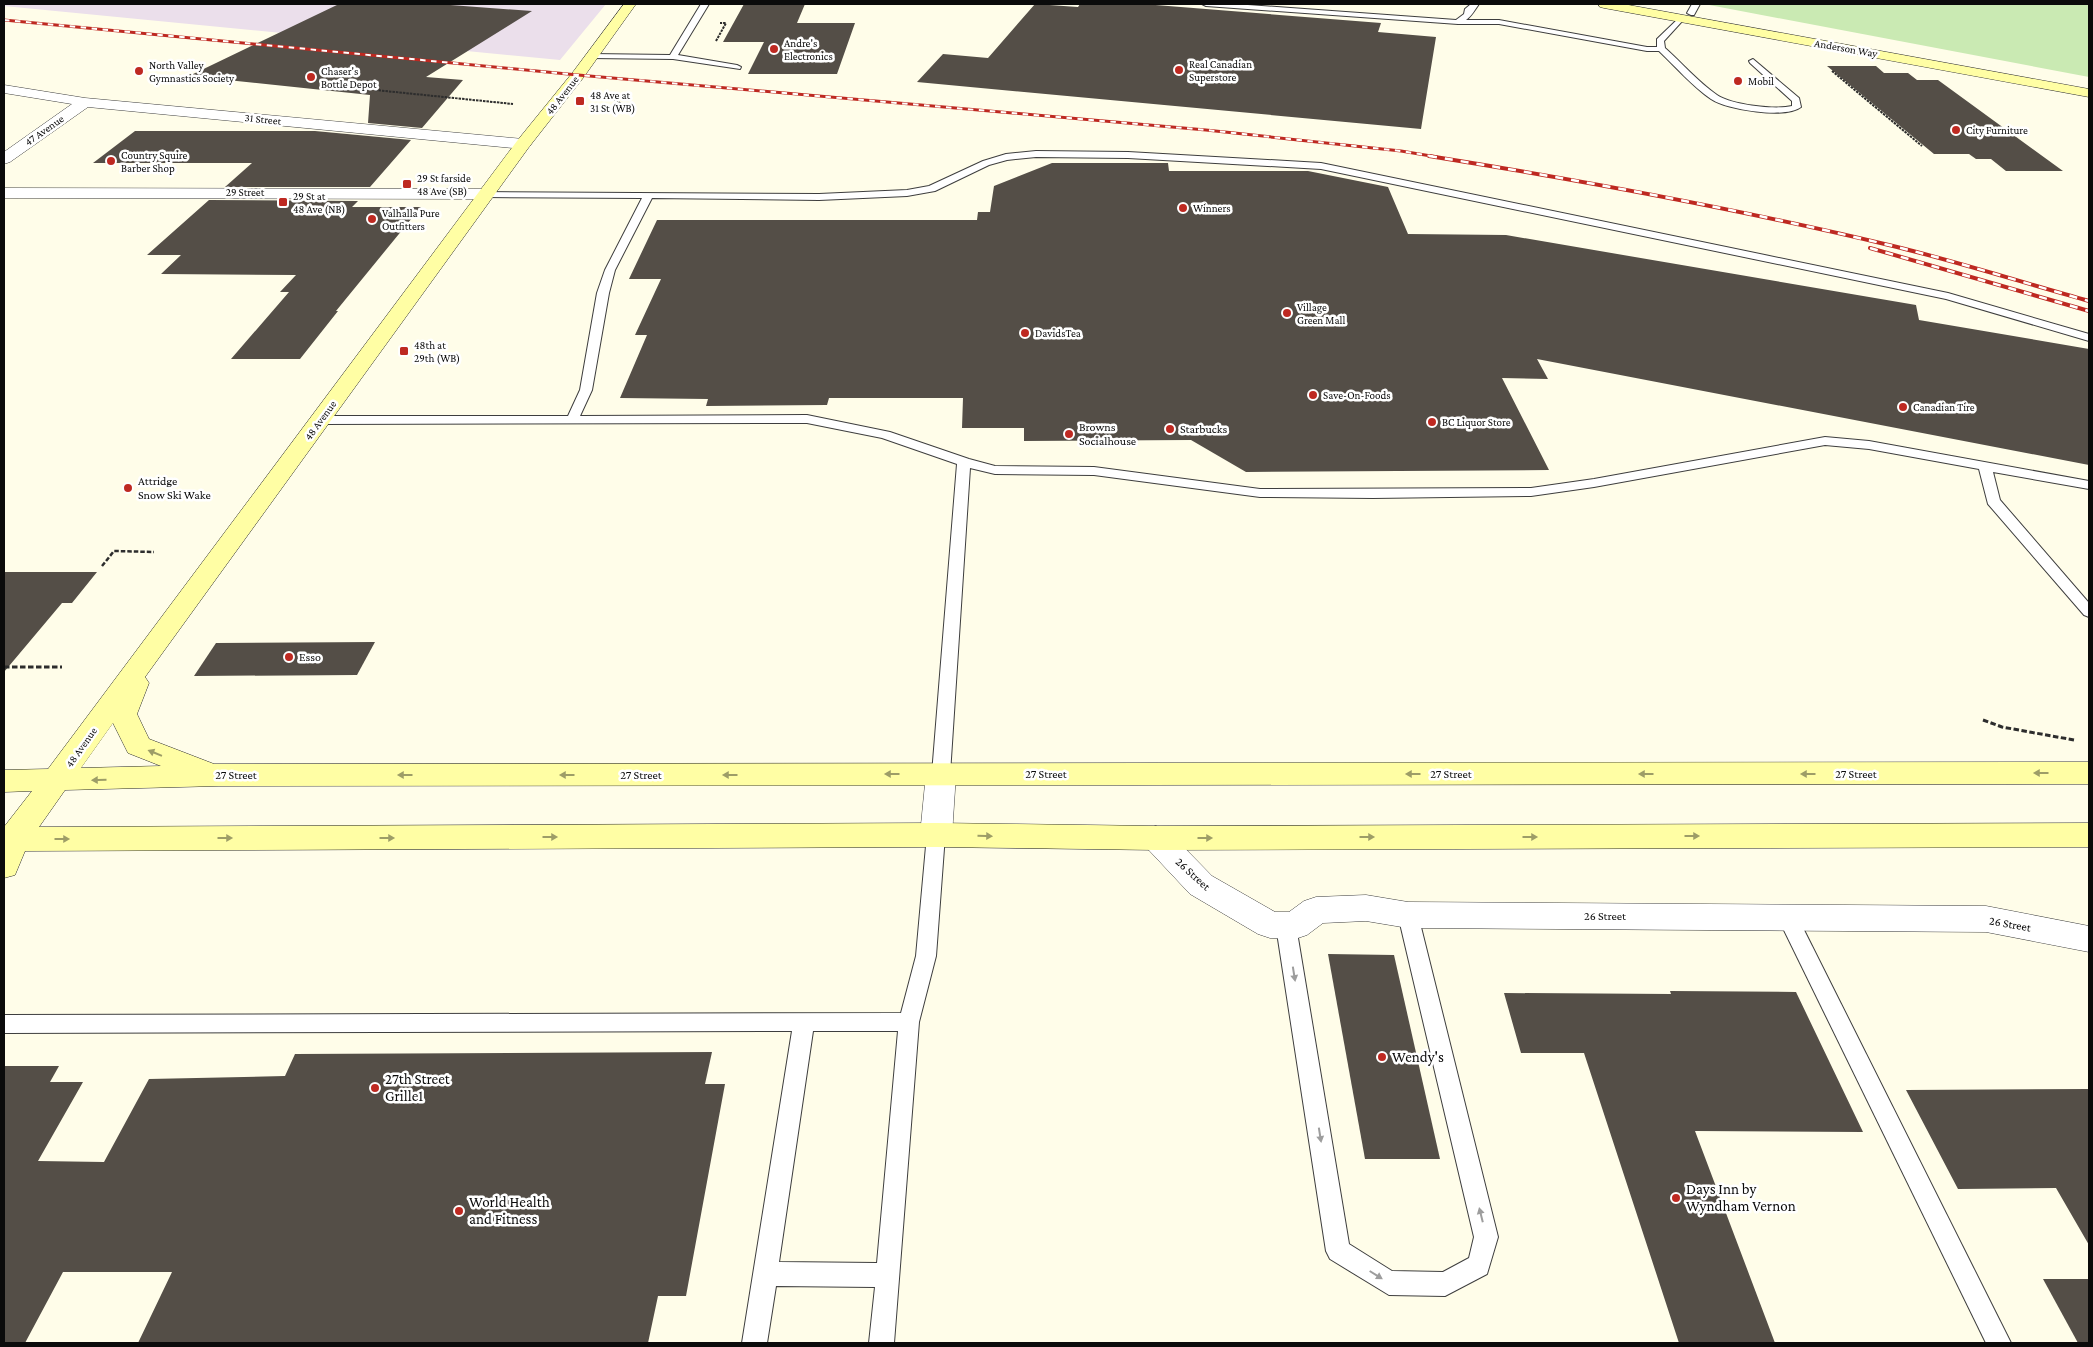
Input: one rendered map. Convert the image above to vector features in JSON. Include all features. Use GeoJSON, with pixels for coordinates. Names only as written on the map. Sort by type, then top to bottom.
{"type":"FeatureCollection","features":[{"type":"Feature","properties":{"kind":"main road","name":"48 Avenue"},"geometry":{"type":"LineString","coordinates":[[6,848],[57,780],[146,654],[486,194],[630,4]]}},
{"type":"Feature","properties":{"kind":"main road","name":"Anderson Way"},"geometry":{"type":"LineString","coordinates":[[1604,4],[1686,15],[2089,93]]}},
{"type":"Feature","properties":{"kind":"main road"},"geometry":{"type":"LineString","coordinates":[[146,654],[123,714],[138,746],[218,775]]}},
{"type":"Feature","properties":{"kind":"main road","name":"27 Street"},"geometry":{"type":"LineString","coordinates":[[4,781],[218,775],[2089,773]]}},
{"type":"Feature","properties":{"kind":"main road"},"geometry":{"type":"LineString","coordinates":[[6,848],[936,835],[1156,838],[2089,835]]}},
{"type":"Feature","properties":{"kind":"street","name":"31 Street"},"geometry":{"type":"LineString","coordinates":[[4,89],[85,102],[523,144]]}},
{"type":"Feature","properties":{"kind":"street","name":"47 Avenue"},"geometry":{"type":"LineString","coordinates":[[4,159],[85,102]]}},
{"type":"Feature","properties":{"kind":"street","name":"29 Street"},"geometry":{"type":"LineString","coordinates":[[4,193],[486,194]]}},
{"type":"Feature","properties":{"kind":"street"},"geometry":{"type":"LineString","coordinates":[[936,835],[941,774]]}},
{"type":"Feature","properties":{"kind":"street","name":"26 Street"},"geometry":{"type":"LineString","coordinates":[[1156,838],[1201,885],[1270,926],[1294,926],[1316,910],[1366,908],[1408,915],[1787,916],[1986,919],[2089,939]]}},
{"type":"Feature","properties":{"kind":"lane"},"geometry":{"type":"LineString","coordinates":[[673,57],[705,4]]}},
{"type":"Feature","properties":{"kind":"lane"},"geometry":{"type":"LineString","coordinates":[[1206,4],[1458,22],[1499,22],[1647,49],[1661,49]]}},
{"type":"Feature","properties":{"kind":"lane"},"geometry":{"type":"LineString","coordinates":[[1458,22],[1468,15],[1469,8],[1475,4]]}},
{"type":"Feature","properties":{"kind":"lane"},"geometry":{"type":"LineString","coordinates":[[1696,4],[1660,41],[1661,49],[1716,98],[1751,109],[1786,110],[1797,107],[1796,100],[1753,61]]}},
{"type":"Feature","properties":{"kind":"lane"},"geometry":{"type":"LineString","coordinates":[[591,56],[673,57],[737,67]]}},
{"type":"Feature","properties":{"kind":"lane"},"geometry":{"type":"LineString","coordinates":[[486,194],[819,197],[907,193],[931,189],[956,179],[986,163],[1006,157],[1036,154],[1128,155],[1321,166],[1948,296],[2089,338]]}},
{"type":"Feature","properties":{"kind":"lane"},"geometry":{"type":"LineString","coordinates":[[572,420],[586,390],[603,293],[610,270],[648,196]]}},
{"type":"Feature","properties":{"kind":"lane"},"geometry":{"type":"LineString","coordinates":[[320,420],[808,419],[885,435],[964,462],[995,470],[1094,471],[1260,494],[1530,492],[1594,483],[1825,441],[1869,445],[2089,485]]}},
{"type":"Feature","properties":{"kind":"lane"},"geometry":{"type":"LineString","coordinates":[[941,774],[964,462]]}},
{"type":"Feature","properties":{"kind":"lane"},"geometry":{"type":"LineString","coordinates":[[1985,465],[1993,501],[2089,612]]}},
{"type":"Feature","properties":{"kind":"lane"},"geometry":{"type":"LineString","coordinates":[[882,1343],[910,1022],[926,956],[936,835]]}},
{"type":"Feature","properties":{"kind":"lane"},"geometry":{"type":"LineString","coordinates":[[1286,926],[1338,1251],[1389,1283],[1445,1284],[1479,1266],[1486,1237],[1408,915]]}},
{"type":"Feature","properties":{"kind":"lane"},"geometry":{"type":"LineString","coordinates":[[1787,916],[1999,1343]]}},
{"type":"Feature","properties":{"kind":"lane"},"geometry":{"type":"LineString","coordinates":[[755,1343],[804,1022]]}},
{"type":"Feature","properties":{"kind":"lane"},"geometry":{"type":"LineString","coordinates":[[4,1024],[910,1022]]}},
{"type":"Feature","properties":{"kind":"lane"},"geometry":{"type":"LineString","coordinates":[[765,1274],[888,1275]]}},
{"type":"Feature","properties":{"kind":"path"},"geometry":{"type":"LineString","coordinates":[[1825,66],[1922,146]]}},
{"type":"Feature","properties":{"kind":"path"},"geometry":{"type":"LineString","coordinates":[[376,90],[513,104]]}},
{"type":"Feature","properties":{"kind":"path"},"geometry":{"type":"LineString","coordinates":[[584,97],[613,99],[621,102],[627,110]]}},
{"type":"Feature","properties":{"kind":"path"},"geometry":{"type":"LineString","coordinates":[[102,566],[114,552],[154,552]]}},
{"type":"Feature","properties":{"kind":"path"},"geometry":{"type":"LineString","coordinates":[[4,667],[62,667]]}},
{"type":"Feature","properties":{"kind":"path"},"geometry":{"type":"LineString","coordinates":[[1983,720],[1993,726],[2002,728],[2043,733],[2076,740]]}},
{"type":"Feature","properties":{"kind":"shaded area"},"geometry":{"type":"Polygon","coordinates":[[[4,4],[606,4],[560,60],[4,6],[4,4]]]}},
{"type":"Feature","properties":{"kind":"green space"},"geometry":{"type":"Polygon","coordinates":[[[1704,4],[2089,4],[2089,77],[1704,4]]]}},
{"type":"Feature","properties":{"kind":"building"},"geometry":{"type":"Polygon","coordinates":[[[339,4],[437,4],[532,11],[426,77],[463,80],[422,128],[368,123],[370,95],[189,76],[339,4]]]}},
{"type":"Feature","properties":{"kind":"building"},"geometry":{"type":"Polygon","coordinates":[[[744,4],[805,4],[797,23],[855,23],[837,74],[748,74],[764,42],[723,42],[744,4]]]}},
{"type":"Feature","properties":{"kind":"building","name":"Real Canadian Superstore"},"geometry":{"type":"Polygon","coordinates":[[[1035,4],[1078,7],[1080,4],[1143,4],[1381,23],[1378,32],[1436,37],[1421,129],[917,82],[943,54],[988,58],[1035,4]]]}},
{"type":"Feature","properties":{"kind":"building","name":"City Furniture"},"geometry":{"type":"Polygon","coordinates":[[[1827,66],[1876,66],[1884,73],[1908,73],[1917,80],[1938,80],[2063,171],[2006,171],[1991,159],[1976,159],[1969,154],[1934,154],[1827,66]]]}},
{"type":"Feature","properties":{"kind":"building"},"geometry":{"type":"Polygon","coordinates":[[[135,131],[315,131],[411,140],[370,187],[225,187],[252,163],[93,163],[135,131]]]}},
{"type":"Feature","properties":{"kind":"building","name":"Village Green Mall"},"geometry":{"type":"Polygon","coordinates":[[[1052,163],[1168,163],[1169,171],[1308,171],[1388,187],[1408,234],[1506,235],[1916,305],[1919,320],[2089,349],[2089,465],[1537,359],[1548,379],[1502,378],[1549,470],[1246,472],[1191,440],[1024,441],[1024,428],[962,428],[963,398],[829,398],[827,405],[706,406],[708,399],[620,398],[647,335],[635,335],[661,279],[629,279],[657,220],[977,220],[978,212],[990,212],[994,186],[1052,163]]]}},
{"type":"Feature","properties":{"kind":"building"},"geometry":{"type":"Polygon","coordinates":[[[209,200],[358,201],[352,207],[421,207],[336,311],[338,311],[300,359],[231,359],[289,292],[280,292],[296,275],[161,274],[181,255],[147,255],[209,200]]]}},
{"type":"Feature","properties":{"kind":"building"},"geometry":{"type":"Polygon","coordinates":[[[4,572],[97,572],[72,603],[62,603],[4,672],[4,572]]]}},
{"type":"Feature","properties":{"kind":"building"},"geometry":{"type":"Polygon","coordinates":[[[375,642],[357,675],[194,676],[216,643],[375,642]]]}},
{"type":"Feature","properties":{"kind":"building","name":"Wendy's"},"geometry":{"type":"Polygon","coordinates":[[[1328,954],[1394,955],[1440,1159],[1365,1159],[1328,954]]]}},
{"type":"Feature","properties":{"kind":"building","name":"Days Inn by Wyndham Vernon"},"geometry":{"type":"Polygon","coordinates":[[[1670,991],[1796,992],[1863,1132],[1695,1131],[1775,1343],[1679,1343],[1584,1053],[1521,1053],[1504,993],[1671,994],[1670,991]]]}},
{"type":"Feature","properties":{"kind":"building"},"geometry":{"type":"Polygon","coordinates":[[[712,1052],[705,1084],[725,1084],[686,1296],[658,1296],[648,1343],[138,1343],[172,1272],[63,1272],[25,1343],[4,1343],[4,1066],[59,1066],[50,1082],[83,1082],[38,1161],[104,1162],[149,1079],[285,1076],[295,1054],[712,1052]]]}},
{"type":"Feature","properties":{"kind":"building"},"geometry":{"type":"Polygon","coordinates":[[[2089,1089],[2089,1245],[2056,1188],[1958,1189],[1906,1090],[2089,1089]]]}},
{"type":"Feature","properties":{"kind":"building"},"geometry":{"type":"Polygon","coordinates":[[[2043,1279],[2089,1279],[2089,1343],[2078,1343],[2043,1279]]]}},
{"type":"Feature","properties":{"kind":"railway"},"geometry":{"type":"LineString","coordinates":[[4,20],[578,75],[1206,130],[1401,151],[1437,157]]}},
{"type":"Feature","properties":{"kind":"railway"},"geometry":{"type":"LineString","coordinates":[[1429,156],[1662,196],[1777,220],[1893,246],[2089,301]]}},
{"type":"Feature","properties":{"kind":"railway"},"geometry":{"type":"LineString","coordinates":[[1870,248],[2089,311]]}},
{"type":"Feature","properties":{"kind":"place","name":"Andre's Electronics"},"geometry":{"type":"Point","coordinates":[774,49]}},
{"type":"Feature","properties":{"kind":"place","name":"Real Canadian Superstore"},"geometry":{"type":"Point","coordinates":[1179,70]}},
{"type":"Feature","properties":{"kind":"place","name":"North Valley Gymnastics Society"},"geometry":{"type":"Point","coordinates":[139,71]}},
{"type":"Feature","properties":{"kind":"place","name":"Chaser's Bottle Depot"},"geometry":{"type":"Point","coordinates":[311,77]}},
{"type":"Feature","properties":{"kind":"place","name":"Mobil"},"geometry":{"type":"Point","coordinates":[1738,81]}},
{"type":"Feature","properties":{"kind":"place","name":"48 Ave at 31 St (WB)"},"geometry":{"type":"Point","coordinates":[580,101]}},
{"type":"Feature","properties":{"kind":"place","name":"City Furniture"},"geometry":{"type":"Point","coordinates":[1956,130]}},
{"type":"Feature","properties":{"kind":"place","name":"Country Squire Barber Shop"},"geometry":{"type":"Point","coordinates":[111,161]}},
{"type":"Feature","properties":{"kind":"place","name":"29 St farside 48 Ave (SB)"},"geometry":{"type":"Point","coordinates":[407,184]}},
{"type":"Feature","properties":{"kind":"place","name":"29 St at 48 Ave (NB)"},"geometry":{"type":"Point","coordinates":[283,202]}},
{"type":"Feature","properties":{"kind":"place","name":"Winners"},"geometry":{"type":"Point","coordinates":[1183,208]}},
{"type":"Feature","properties":{"kind":"place","name":"Valhalla Pure Outfitters"},"geometry":{"type":"Point","coordinates":[372,219]}},
{"type":"Feature","properties":{"kind":"place","name":"Village Green Mall"},"geometry":{"type":"Point","coordinates":[1287,313]}},
{"type":"Feature","properties":{"kind":"place","name":"DavidsTea"},"geometry":{"type":"Point","coordinates":[1025,333]}},
{"type":"Feature","properties":{"kind":"place","name":"48th at 29th (WB)"},"geometry":{"type":"Point","coordinates":[404,351]}},
{"type":"Feature","properties":{"kind":"place","name":"Save-On-Foods"},"geometry":{"type":"Point","coordinates":[1313,395]}},
{"type":"Feature","properties":{"kind":"place","name":"Canadian Tire"},"geometry":{"type":"Point","coordinates":[1903,407]}},
{"type":"Feature","properties":{"kind":"place","name":"BC Liquor Store"},"geometry":{"type":"Point","coordinates":[1432,422]}},
{"type":"Feature","properties":{"kind":"place","name":"Starbucks"},"geometry":{"type":"Point","coordinates":[1170,429]}},
{"type":"Feature","properties":{"kind":"place","name":"Browns Socialhouse"},"geometry":{"type":"Point","coordinates":[1069,434]}},
{"type":"Feature","properties":{"kind":"place","name":"Attridge Snow Ski Wake"},"geometry":{"type":"Point","coordinates":[128,488]}},
{"type":"Feature","properties":{"kind":"place","name":"Esso"},"geometry":{"type":"Point","coordinates":[289,657]}},
{"type":"Feature","properties":{"kind":"place","name":"Wendy's"},"geometry":{"type":"Point","coordinates":[1382,1057]}},
{"type":"Feature","properties":{"kind":"place","name":"27th Street Grille1"},"geometry":{"type":"Point","coordinates":[375,1088]}},
{"type":"Feature","properties":{"kind":"place","name":"Days Inn by Wyndham Vernon"},"geometry":{"type":"Point","coordinates":[1676,1198]}},
{"type":"Feature","properties":{"kind":"place","name":"World Health and Fitness"},"geometry":{"type":"Point","coordinates":[459,1211]}}]}
